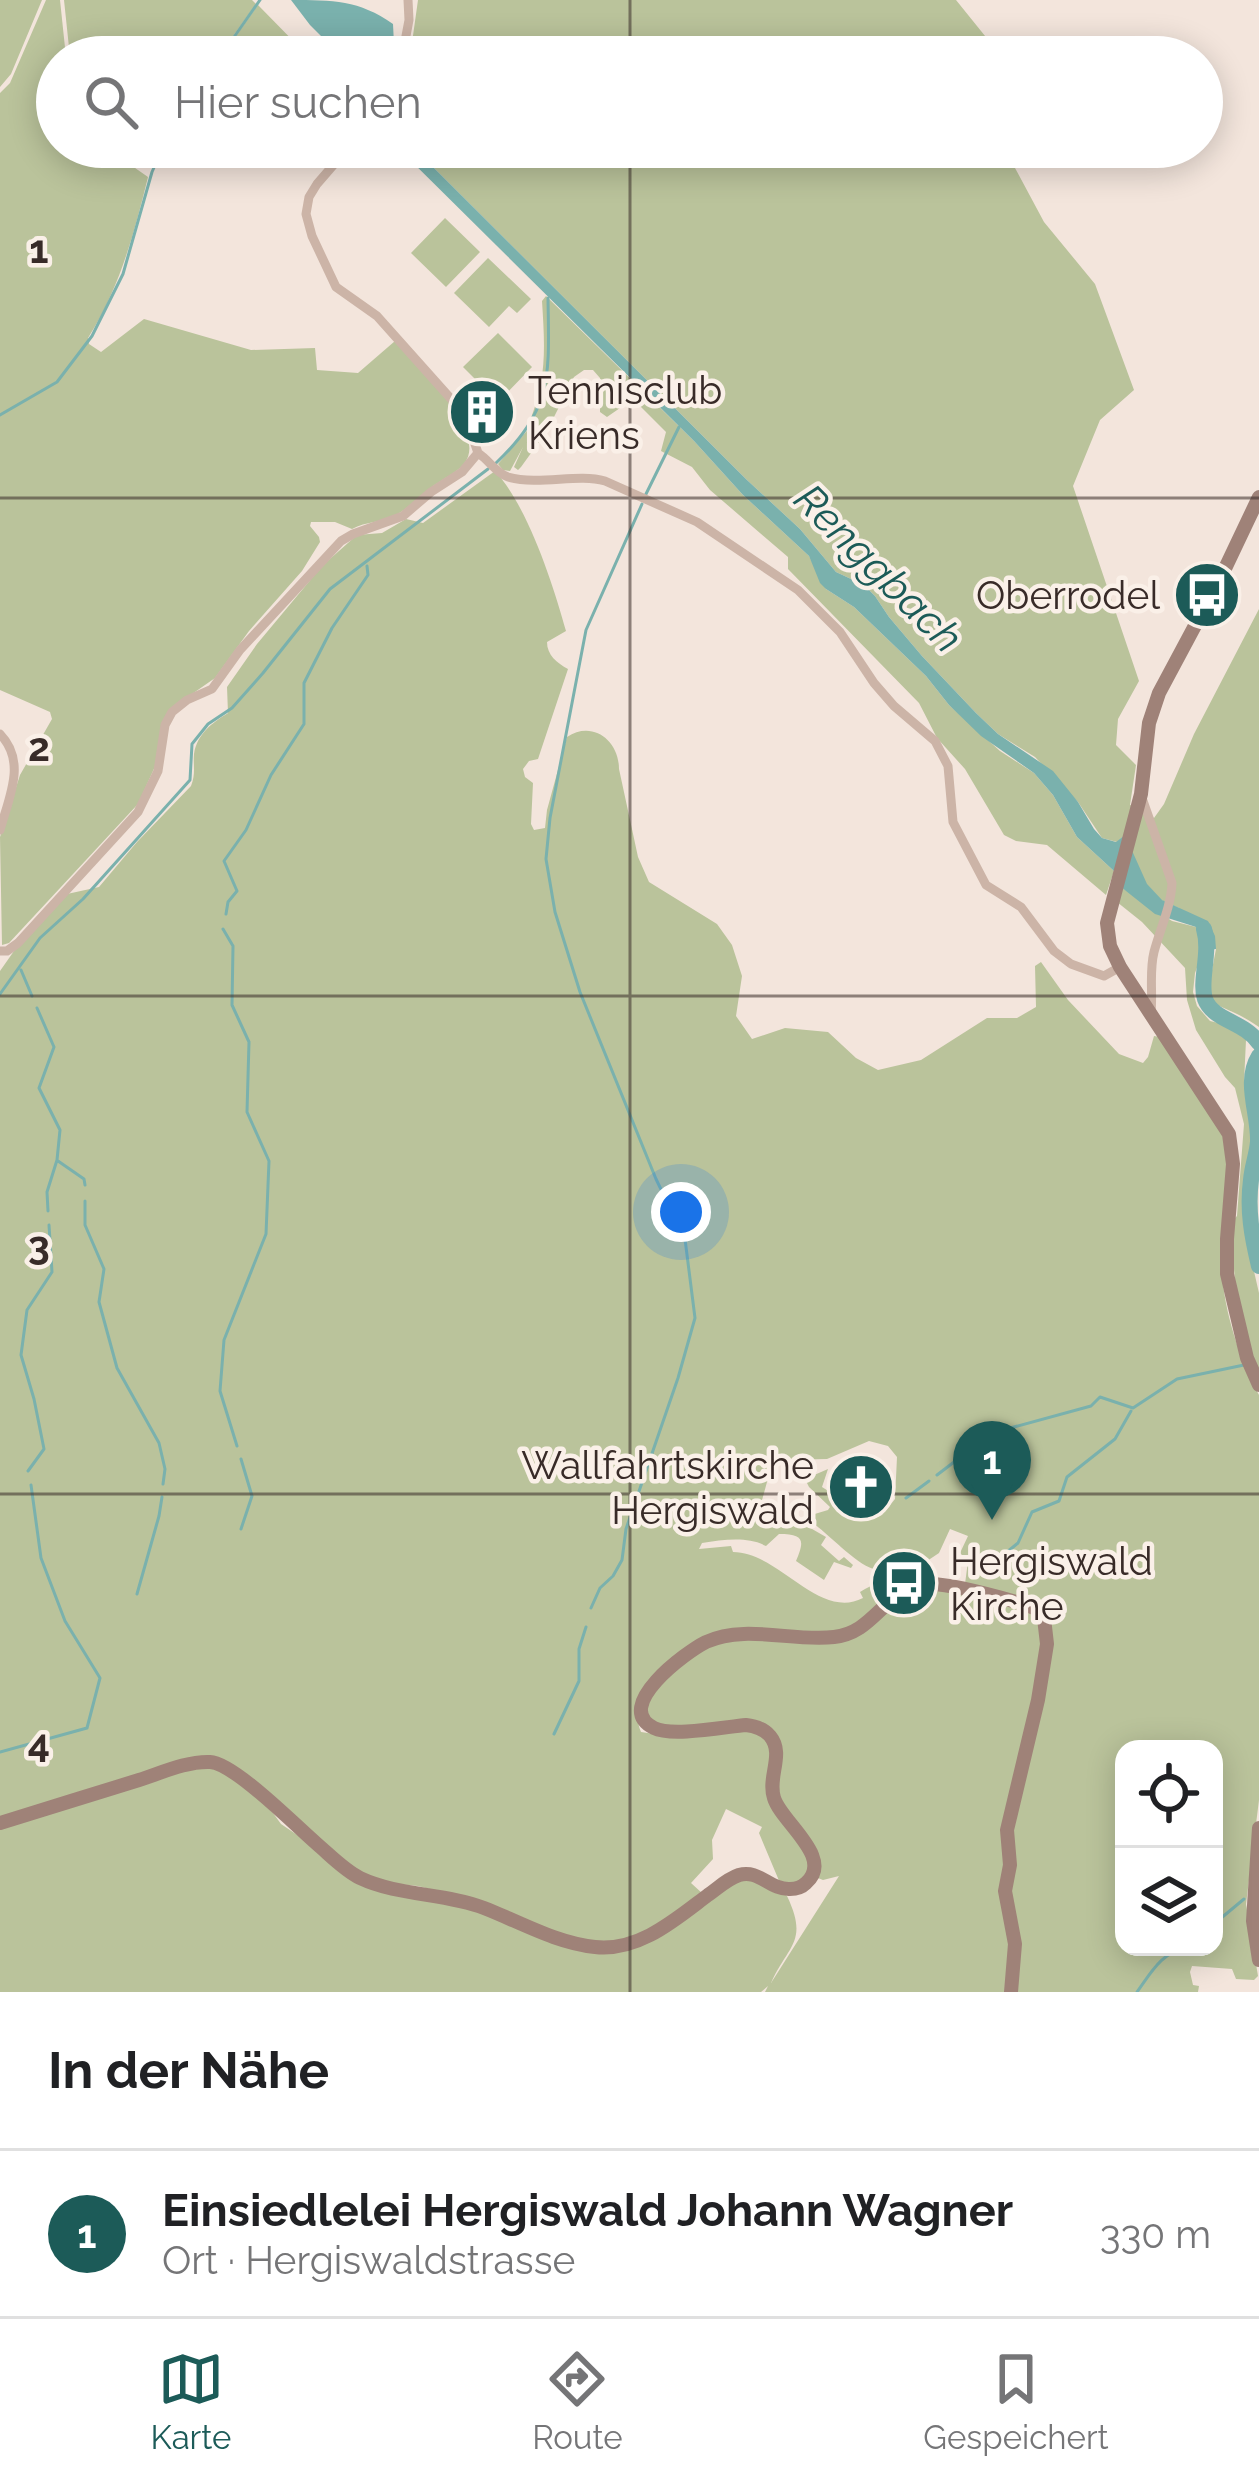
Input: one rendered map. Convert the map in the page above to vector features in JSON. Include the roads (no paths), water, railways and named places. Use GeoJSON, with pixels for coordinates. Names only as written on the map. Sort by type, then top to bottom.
{"type":"FeatureCollection","features":[{"type":"Feature","properties":{"kind":"street"},"geometry":{"type":"LineString","coordinates":[[406,36],[408,0]]}},
{"type":"Feature","properties":{"kind":"street"},"geometry":{"type":"LineString","coordinates":[[331,168],[309,197],[306,214],[334,284],[377,316],[452,400],[483,456],[507,476],[604,482],[697,522],[788,582],[840,632],[894,706],[935,741],[947,766],[953,822],[986,885],[1021,907],[1054,951],[1071,964],[1104,976],[1120,967]]}},
{"type":"Feature","properties":{"kind":"street"},"geometry":{"type":"LineString","coordinates":[[0,951],[18,943],[138,812],[158,771],[165,725],[172,712],[221,680],[240,650],[341,541],[404,516],[483,456]]}},
{"type":"Feature","properties":{"kind":"street"},"geometry":{"type":"LineString","coordinates":[[1253,1371],[1228,1274],[1232,1146],[1120,967],[1110,946],[1107,922],[1141,794],[1159,693],[1259,497]]}},
{"type":"Feature","properties":{"kind":"street"},"geometry":{"type":"LineString","coordinates":[[0,734],[12,749],[15,775],[0,830]]}},
{"type":"Feature","properties":{"kind":"street"},"geometry":{"type":"LineString","coordinates":[[1141,794],[1172,883],[1151,974],[1151,1013]]}},
{"type":"Feature","properties":{"kind":"street"},"geometry":{"type":"LineString","coordinates":[[0,1823],[169,1771],[215,1762],[238,1774],[343,1867],[365,1880],[479,1906],[582,1945],[631,1944],[733,1877],[753,1874],[790,1889],[809,1880],[814,1865],[809,1848],[773,1796],[776,1751],[769,1735],[746,1725],[673,1731],[653,1728],[642,1712],[649,1688],[685,1655],[716,1638],[839,1636],[867,1624],[902,1593],[939,1585],[1027,1605],[1038,1610],[1046,1623],[1038,1700],[1007,1830],[1010,1864],[1005,1891],[1015,1945],[1011,1992]]}},
{"type":"Feature","properties":{"kind":"street"},"geometry":{"type":"LineString","coordinates":[[1259,1828],[1252,1921],[1259,1960]]}},
{"type":"Feature","properties":{"kind":"water"},"geometry":{"type":"Polygon","coordinates":[[[291,0],[345,3],[369,10],[393,24],[394,36],[321,36],[291,0]]]}},
{"type":"Feature","properties":{"kind":"water"},"geometry":{"type":"Polygon","coordinates":[[[418,168],[434,168],[800,529],[836,572],[864,585],[976,713],[1053,771],[1102,838],[1116,842],[1125,835],[1147,884],[1162,900],[1208,921],[1216,949],[1203,951],[1204,940],[1196,927],[1155,914],[1121,887],[1114,871],[1077,837],[1034,773],[981,736],[854,607],[826,589],[809,556],[418,168]]]}},
{"type":"Feature","properties":{"kind":"waterway"},"geometry":{"type":"LineString","coordinates":[[235,36],[260,0]]}},
{"type":"Feature","properties":{"kind":"waterway"},"geometry":{"type":"LineString","coordinates":[[0,415],[57,382],[92,336],[123,274],[154,168]]}},
{"type":"Feature","properties":{"kind":"waterway"},"geometry":{"type":"LineString","coordinates":[[496,463],[529,425],[544,388],[548,298]]}},
{"type":"Feature","properties":{"kind":"waterway"},"geometry":{"type":"LineString","coordinates":[[646,494],[679,427]]}},
{"type":"Feature","properties":{"kind":"waterway"},"geometry":{"type":"LineString","coordinates":[[0,994],[40,938],[83,899],[190,780],[192,744],[208,724],[232,708],[330,589],[488,469]]}},
{"type":"Feature","properties":{"kind":"waterway"},"geometry":{"type":"LineString","coordinates":[[591,1608],[622,1560],[626,1529],[695,1318],[685,1239],[580,992],[555,912],[546,859],[586,630],[642,504]]}},
{"type":"Feature","properties":{"kind":"waterway"},"geometry":{"type":"LineString","coordinates":[[226,914],[237,891],[224,861],[304,724],[304,683],[332,628],[368,575],[367,566]]}},
{"type":"Feature","properties":{"kind":"waterway"},"geometry":{"type":"LineString","coordinates":[[223,929],[233,946],[232,1005],[249,1042],[247,1112],[269,1161],[266,1234],[224,1340],[220,1391],[237,1446]]}},
{"type":"Feature","properties":{"kind":"waterway","name":"Renggbach"},"geometry":{"type":"LineString","coordinates":[[1204,929],[1205,999],[1215,1012],[1259,1043]]}},
{"type":"Feature","properties":{"kind":"waterway"},"geometry":{"type":"LineString","coordinates":[[21,970],[32,996]]}},
{"type":"Feature","properties":{"kind":"waterway"},"geometry":{"type":"LineString","coordinates":[[37,1008],[54,1047],[39,1088],[60,1130],[47,1192],[48,1211]]}},
{"type":"Feature","properties":{"kind":"waterway","name":"Renggbach"},"geometry":{"type":"LineString","coordinates":[[1259,1056],[1252,1076],[1258,1142],[1250,1202],[1259,1266]]}},
{"type":"Feature","properties":{"kind":"waterway"},"geometry":{"type":"LineString","coordinates":[[58,1161],[84,1179],[85,1185]]}},
{"type":"Feature","properties":{"kind":"waterway","name":"Renggbach"},"geometry":{"type":"LineString","coordinates":[[1254,1165],[1259,1166]]}},
{"type":"Feature","properties":{"kind":"waterway"},"geometry":{"type":"LineString","coordinates":[[85,1201],[85,1225],[104,1269],[99,1302],[117,1368],[159,1443],[163,1484]]}},
{"type":"Feature","properties":{"kind":"waterway"},"geometry":{"type":"LineString","coordinates":[[28,1471],[44,1449],[21,1355],[27,1310],[52,1272],[49,1225]]}},
{"type":"Feature","properties":{"kind":"waterway"},"geometry":{"type":"LineString","coordinates":[[937,1475],[992,1433],[1091,1406],[1100,1397],[1133,1408],[1177,1379],[1244,1365]]}},
{"type":"Feature","properties":{"kind":"waterway"},"geometry":{"type":"LineString","coordinates":[[984,1571],[1018,1543],[1032,1512],[1059,1501],[1067,1477],[1115,1439],[1131,1411]]}},
{"type":"Feature","properties":{"kind":"waterway"},"geometry":{"type":"LineString","coordinates":[[241,1459],[252,1496],[241,1529]]}},
{"type":"Feature","properties":{"kind":"waterway"},"geometry":{"type":"LineString","coordinates":[[906,1498],[929,1481]]}},
{"type":"Feature","properties":{"kind":"waterway"},"geometry":{"type":"LineString","coordinates":[[0,1752],[87,1728],[100,1678],[65,1621],[41,1558],[31,1485]]}},
{"type":"Feature","properties":{"kind":"waterway"},"geometry":{"type":"LineString","coordinates":[[137,1594],[162,1497]]}},
{"type":"Feature","properties":{"kind":"waterway"},"geometry":{"type":"LineString","coordinates":[[554,1734],[579,1681],[579,1649],[586,1627]]}},
{"type":"Feature","properties":{"kind":"waterway"},"geometry":{"type":"LineString","coordinates":[[1223,1916],[1244,1899]]}},
{"type":"Feature","properties":{"kind":"waterway"},"geometry":{"type":"LineString","coordinates":[[1137,1992],[1168,1956]]}},
{"type":"Feature","properties":{"kind":"place","name":"Tennisclub Kriens"},"geometry":{"type":"Point","coordinates":[482,412]}},
{"type":"Feature","properties":{"kind":"place","name":"Oberrodel"},"geometry":{"type":"Point","coordinates":[1207,595]}},
{"type":"Feature","properties":{"kind":"place","name":"Wallfahrtskirche Hergiswald"},"geometry":{"type":"Point","coordinates":[861,1487]}},
{"type":"Feature","properties":{"kind":"place","name":"Einsiedlelei Hergiswald Johann Wagner"},"geometry":{"type":"Point","coordinates":[992,1520]}},
{"type":"Feature","properties":{"kind":"place","name":"Hergiswald Kirche"},"geometry":{"type":"Point","coordinates":[904,1583]}}]}
